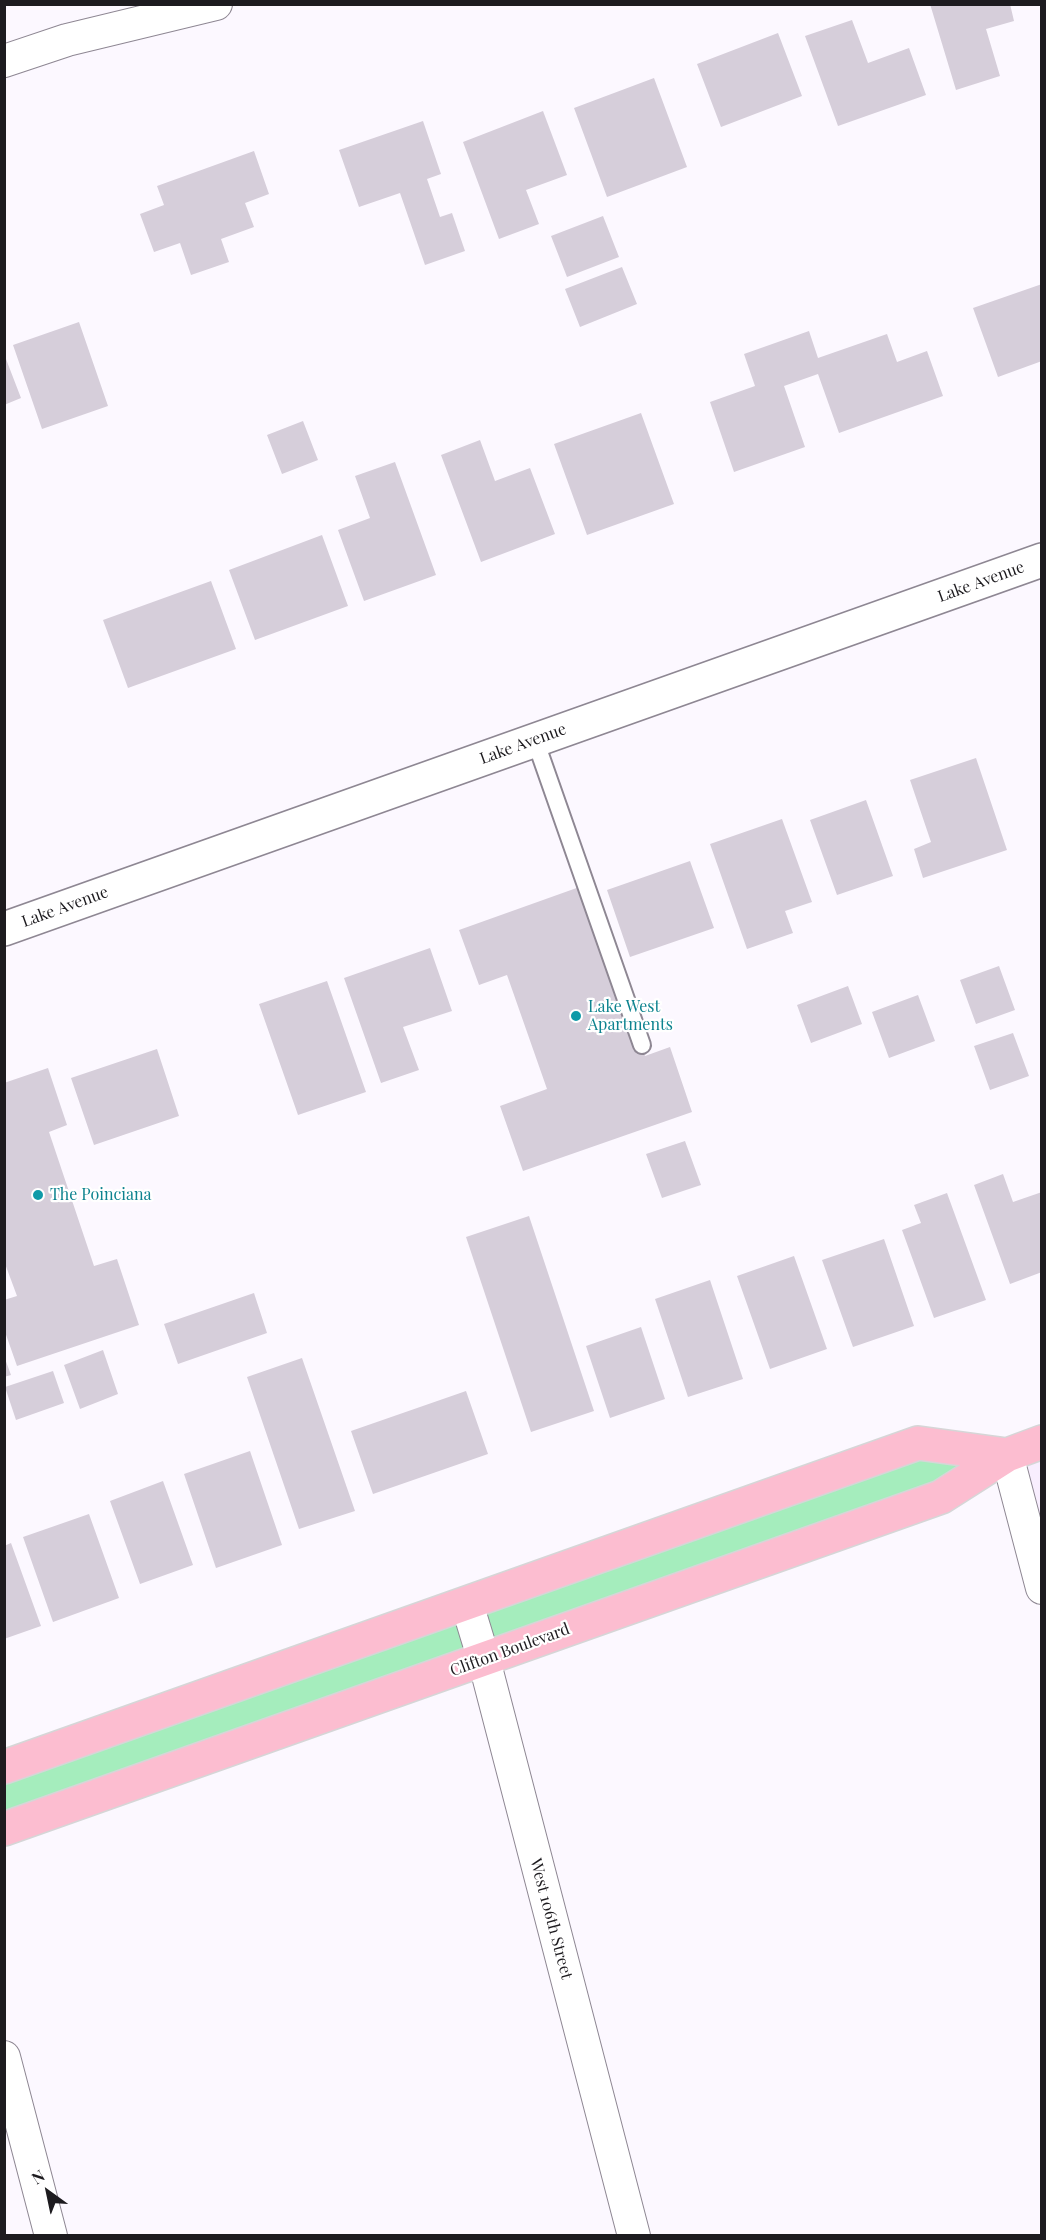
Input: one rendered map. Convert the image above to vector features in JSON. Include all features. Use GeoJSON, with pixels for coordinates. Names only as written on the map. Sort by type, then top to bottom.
{"type":"FeatureCollection","features":[{"type":"Feature","properties":{"kind":"main road","name":"Clifton Boulevard"},"geometry":{"type":"LineString","coordinates":[[4,1829],[941,1497],[1007,1455],[1041,1442]]}},
{"type":"Feature","properties":{"kind":"main road","name":"Clifton Boulevard"},"geometry":{"type":"LineString","coordinates":[[4,1767],[918,1443],[1007,1455]]}},
{"type":"Feature","properties":{"kind":"street"},"geometry":{"type":"LineString","coordinates":[[4,62],[67,40],[216,4]]}},
{"type":"Feature","properties":{"kind":"street","name":"Lake Avenue"},"geometry":{"type":"LineString","coordinates":[[4,929],[1041,560]]}},
{"type":"Feature","properties":{"kind":"street"},"geometry":{"type":"LineString","coordinates":[[1007,1455],[1041,1588]]}},
{"type":"Feature","properties":{"kind":"street","name":"West 106th Street"},"geometry":{"type":"LineString","coordinates":[[467,1604],[634,2235]]}},
{"type":"Feature","properties":{"kind":"street"},"geometry":{"type":"LineString","coordinates":[[4,2057],[51,2235]]}},
{"type":"Feature","properties":{"kind":"lane"},"geometry":{"type":"LineString","coordinates":[[536,740],[642,1045]]}},
{"type":"Feature","properties":{"kind":"shaded area"},"geometry":{"type":"Polygon","coordinates":[[[1041,1442],[1041,1588],[1007,1455],[1041,1442]]]}},
{"type":"Feature","properties":{"kind":"green space"},"geometry":{"type":"Polygon","coordinates":[[[918,1443],[1007,1455],[5,1829],[4,1768],[918,1443]]]}},
{"type":"Feature","properties":{"kind":"building"},"geometry":{"type":"Polygon","coordinates":[[[930,4],[1010,4],[1014,21],[986,29],[1000,76],[956,90],[930,4]]]}},
{"type":"Feature","properties":{"kind":"building"},"geometry":{"type":"Polygon","coordinates":[[[852,20],[868,63],[909,48],[926,95],[838,126],[805,36],[852,20]]]}},
{"type":"Feature","properties":{"kind":"building"},"geometry":{"type":"Polygon","coordinates":[[[778,33],[802,96],[721,127],[697,64],[778,33]]]}},
{"type":"Feature","properties":{"kind":"building"},"geometry":{"type":"Polygon","coordinates":[[[654,78],[687,167],[607,197],[574,108],[654,78]]]}},
{"type":"Feature","properties":{"kind":"building"},"geometry":{"type":"Polygon","coordinates":[[[543,111],[567,175],[526,190],[539,224],[499,239],[463,142],[543,111]]]}},
{"type":"Feature","properties":{"kind":"building"},"geometry":{"type":"Polygon","coordinates":[[[423,121],[441,174],[427,179],[440,217],[452,213],[465,251],[425,265],[400,193],[359,207],[339,150],[423,121]]]}},
{"type":"Feature","properties":{"kind":"building"},"geometry":{"type":"Polygon","coordinates":[[[254,151],[269,194],[245,203],[254,227],[221,239],[229,262],[191,275],[180,243],[154,252],[140,214],[164,205],[157,186],[254,151]]]}},
{"type":"Feature","properties":{"kind":"building"},"geometry":{"type":"Polygon","coordinates":[[[603,216],[619,257],[567,277],[551,236],[603,216]]]}},
{"type":"Feature","properties":{"kind":"building"},"geometry":{"type":"Polygon","coordinates":[[[622,267],[637,304],[580,327],[565,289],[622,267]]]}},
{"type":"Feature","properties":{"kind":"building"},"geometry":{"type":"Polygon","coordinates":[[[1042,284],[1042,361],[998,377],[973,308],[1042,284]]]}},
{"type":"Feature","properties":{"kind":"building"},"geometry":{"type":"Polygon","coordinates":[[[79,322],[108,406],[42,429],[13,345],[79,322]]]}},
{"type":"Feature","properties":{"kind":"building"},"geometry":{"type":"Polygon","coordinates":[[[809,331],[818,358],[887,334],[897,362],[927,351],[943,396],[839,433],[818,374],[784,386],[805,447],[734,472],[710,402],[755,386],[744,354],[809,331]]]}},
{"type":"Feature","properties":{"kind":"building"},"geometry":{"type":"Polygon","coordinates":[[[6,359],[21,398],[4,405],[4,360],[6,359]]]}},
{"type":"Feature","properties":{"kind":"building"},"geometry":{"type":"Polygon","coordinates":[[[641,413],[674,504],[587,535],[554,444],[641,413]]]}},
{"type":"Feature","properties":{"kind":"building"},"geometry":{"type":"Polygon","coordinates":[[[303,421],[318,460],[282,474],[267,435],[303,421]]]}},
{"type":"Feature","properties":{"kind":"building"},"geometry":{"type":"Polygon","coordinates":[[[480,440],[495,481],[530,468],[555,534],[481,562],[441,455],[480,440]]]}},
{"type":"Feature","properties":{"kind":"building"},"geometry":{"type":"Polygon","coordinates":[[[395,462],[436,575],[364,601],[338,530],[370,518],[355,476],[395,462]]]}},
{"type":"Feature","properties":{"kind":"building"},"geometry":{"type":"Polygon","coordinates":[[[322,535],[348,606],[255,640],[229,570],[322,535]]]}},
{"type":"Feature","properties":{"kind":"building"},"geometry":{"type":"Polygon","coordinates":[[[211,581],[236,649],[128,688],[103,620],[211,581]]]}},
{"type":"Feature","properties":{"kind":"building"},"geometry":{"type":"Polygon","coordinates":[[[976,758],[1007,850],[923,878],[914,849],[931,842],[910,780],[976,758]]]}},
{"type":"Feature","properties":{"kind":"building"},"geometry":{"type":"Polygon","coordinates":[[[866,800],[893,876],[837,895],[810,820],[866,800]]]}},
{"type":"Feature","properties":{"kind":"building"},"geometry":{"type":"Polygon","coordinates":[[[782,819],[812,902],[785,911],[793,933],[747,949],[710,844],[782,819]]]}},
{"type":"Feature","properties":{"kind":"building"},"geometry":{"type":"Polygon","coordinates":[[[690,861],[714,928],[630,957],[607,890],[690,861]]]}},
{"type":"Feature","properties":{"kind":"building","name":"Lake West Apartments"},"geometry":{"type":"Polygon","coordinates":[[[585,885],[645,1056],[670,1047],[692,1112],[523,1171],[500,1106],[547,1089],[507,975],[479,985],[459,930],[585,885]]]}},
{"type":"Feature","properties":{"kind":"building"},"geometry":{"type":"Polygon","coordinates":[[[430,948],[452,1011],[403,1027],[419,1070],[381,1083],[344,978],[430,948]]]}},
{"type":"Feature","properties":{"kind":"building"},"geometry":{"type":"Polygon","coordinates":[[[999,966],[1015,1010],[976,1024],[960,980],[999,966]]]}},
{"type":"Feature","properties":{"kind":"building"},"geometry":{"type":"Polygon","coordinates":[[[327,981],[366,1092],[298,1115],[259,1004],[327,981]]]}},
{"type":"Feature","properties":{"kind":"building"},"geometry":{"type":"Polygon","coordinates":[[[848,986],[862,1024],[811,1043],[797,1005],[848,986]]]}},
{"type":"Feature","properties":{"kind":"building"},"geometry":{"type":"Polygon","coordinates":[[[918,995],[935,1041],[889,1058],[872,1012],[918,995]]]}},
{"type":"Feature","properties":{"kind":"building"},"geometry":{"type":"Polygon","coordinates":[[[1013,1033],[1029,1076],[990,1090],[974,1046],[1013,1033]]]}},
{"type":"Feature","properties":{"kind":"building"},"geometry":{"type":"Polygon","coordinates":[[[157,1049],[179,1116],[94,1145],[71,1078],[157,1049]]]}},
{"type":"Feature","properties":{"kind":"building","name":"The Poinciana"},"geometry":{"type":"Polygon","coordinates":[[[48,1068],[67,1125],[49,1132],[94,1266],[117,1259],[139,1325],[17,1366],[4,1329],[4,1300],[17,1296],[4,1261],[4,1083],[48,1068]]]}},
{"type":"Feature","properties":{"kind":"building"},"geometry":{"type":"Polygon","coordinates":[[[685,1141],[701,1185],[662,1198],[646,1154],[685,1141]]]}},
{"type":"Feature","properties":{"kind":"building"},"geometry":{"type":"Polygon","coordinates":[[[1003,1174],[1013,1202],[1042,1192],[1042,1272],[1010,1284],[974,1185],[1003,1174]]]}},
{"type":"Feature","properties":{"kind":"building"},"geometry":{"type":"Polygon","coordinates":[[[947,1193],[986,1300],[934,1318],[902,1230],[921,1223],[914,1205],[947,1193]]]}},
{"type":"Feature","properties":{"kind":"building"},"geometry":{"type":"Polygon","coordinates":[[[529,1216],[594,1411],[531,1432],[466,1237],[529,1216]]]}},
{"type":"Feature","properties":{"kind":"building"},"geometry":{"type":"Polygon","coordinates":[[[884,1239],[914,1326],[853,1347],[822,1260],[884,1239]]]}},
{"type":"Feature","properties":{"kind":"building"},"geometry":{"type":"Polygon","coordinates":[[[794,1256],[827,1349],[770,1369],[737,1276],[794,1256]]]}},
{"type":"Feature","properties":{"kind":"building"},"geometry":{"type":"Polygon","coordinates":[[[710,1280],[743,1379],[688,1397],[655,1299],[710,1280]]]}},
{"type":"Feature","properties":{"kind":"building"},"geometry":{"type":"Polygon","coordinates":[[[254,1293],[267,1333],[178,1364],[164,1324],[254,1293]]]}},
{"type":"Feature","properties":{"kind":"building"},"geometry":{"type":"Polygon","coordinates":[[[641,1327],[665,1399],[610,1418],[586,1346],[641,1327]]]}},
{"type":"Feature","properties":{"kind":"building"},"geometry":{"type":"Polygon","coordinates":[[[103,1350],[118,1394],[80,1409],[64,1365],[103,1350]]]}},
{"type":"Feature","properties":{"kind":"building"},"geometry":{"type":"Polygon","coordinates":[[[4,1356],[11,1375],[4,1377],[4,1356]]]}},
{"type":"Feature","properties":{"kind":"building"},"geometry":{"type":"Polygon","coordinates":[[[302,1358],[355,1511],[299,1529],[247,1377],[302,1358]]]}},
{"type":"Feature","properties":{"kind":"building"},"geometry":{"type":"Polygon","coordinates":[[[53,1371],[64,1403],[16,1420],[5,1387],[53,1371]]]}},
{"type":"Feature","properties":{"kind":"building"},"geometry":{"type":"Polygon","coordinates":[[[466,1391],[488,1454],[373,1494],[351,1431],[466,1391]]]}},
{"type":"Feature","properties":{"kind":"building"},"geometry":{"type":"Polygon","coordinates":[[[250,1451],[282,1545],[216,1568],[184,1474],[250,1451]]]}},
{"type":"Feature","properties":{"kind":"building"},"geometry":{"type":"Polygon","coordinates":[[[163,1481],[193,1565],[140,1584],[110,1501],[163,1481]]]}},
{"type":"Feature","properties":{"kind":"building"},"geometry":{"type":"Polygon","coordinates":[[[89,1514],[119,1598],[53,1622],[23,1537],[89,1514]]]}},
{"type":"Feature","properties":{"kind":"building"},"geometry":{"type":"Polygon","coordinates":[[[11,1543],[41,1626],[4,1639],[4,1546],[11,1543]]]}},
{"type":"Feature","properties":{"kind":"place","name":"Lake West Apartments"},"geometry":{"type":"Point","coordinates":[576,1016]}},
{"type":"Feature","properties":{"kind":"place","name":"The Poinciana"},"geometry":{"type":"Point","coordinates":[38,1195]}}]}
